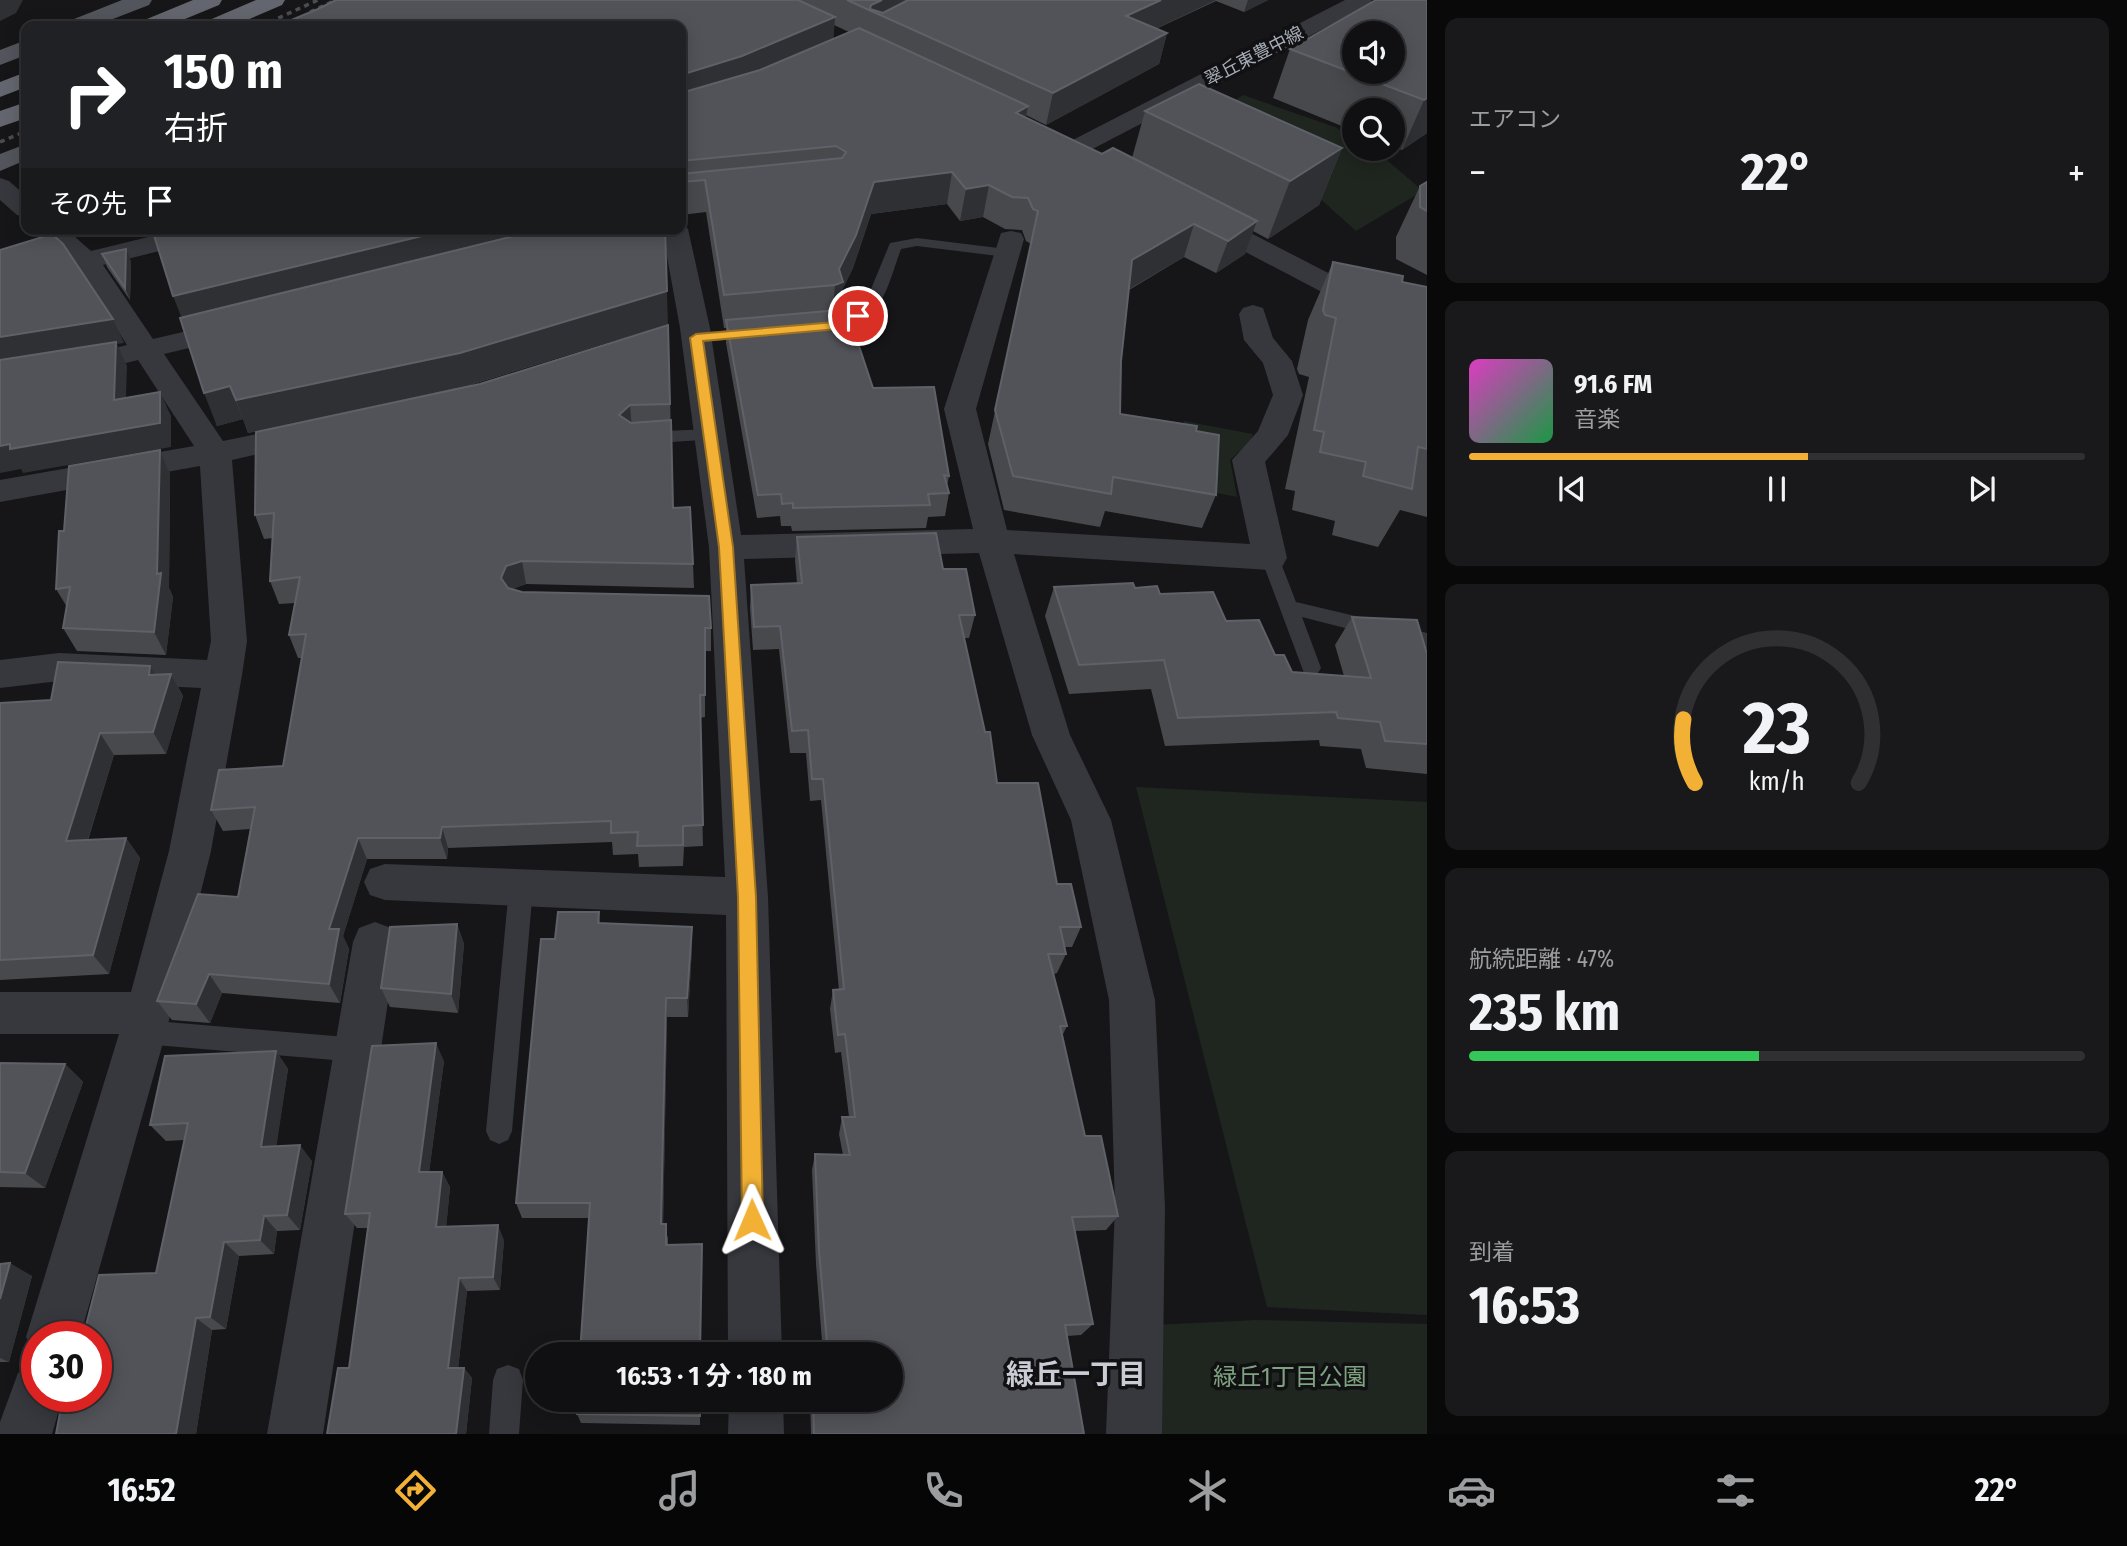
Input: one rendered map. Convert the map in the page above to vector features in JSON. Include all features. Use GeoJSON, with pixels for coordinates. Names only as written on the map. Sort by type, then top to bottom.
{"type":"FeatureCollection","features":[{"type":"Feature","properties":{"kind":"highway"},"geometry":{"type":"LineString","coordinates":[[162,21],[211,0]]}},
{"type":"Feature","properties":{"kind":"highway"},"geometry":{"type":"LineString","coordinates":[[226,21],[274,0]]}},
{"type":"Feature","properties":{"kind":"highway"},"geometry":{"type":"LineString","coordinates":[[0,90],[21,81]]}},
{"type":"Feature","properties":{"kind":"highway"},"geometry":{"type":"LineString","coordinates":[[0,120],[21,111]]}},
{"type":"Feature","properties":{"kind":"main road"},"geometry":{"type":"LineString","coordinates":[[89,21],[141,0]]}},
{"type":"Feature","properties":{"kind":"main road"},"geometry":{"type":"LineString","coordinates":[[0,58],[21,49]]}},
{"type":"Feature","properties":{"kind":"main road"},"geometry":{"type":"LineString","coordinates":[[0,163],[21,153]]}},
{"type":"Feature","properties":{"kind":"street","name":"翠丘東豊中線"},"geometry":{"type":"LineString","coordinates":[[1072,150],[1361,0]]}},
{"type":"Feature","properties":{"kind":"street"},"geometry":{"type":"LineString","coordinates":[[1048,139],[1097,163]]}},
{"type":"Feature","properties":{"kind":"street"},"geometry":{"type":"LineString","coordinates":[[0,186],[21,205]]}},
{"type":"Feature","properties":{"kind":"street"},"geometry":{"type":"LineString","coordinates":[[1182,208],[1427,337]]}},
{"type":"Feature","properties":{"kind":"street"},"geometry":{"type":"LineString","coordinates":[[57,235],[86,261],[215,453],[229,641],[190,851],[145,1023],[58,1321]]}},
{"type":"Feature","properties":{"kind":"street"},"geometry":{"type":"LineString","coordinates":[[86,261],[191,235]]}},
{"type":"Feature","properties":{"kind":"street"},"geometry":{"type":"LineString","coordinates":[[676,235],[687,334],[710,435],[726,547],[716,604],[747,897],[755,1342]]}},
{"type":"Feature","properties":{"kind":"street"},"geometry":{"type":"LineString","coordinates":[[1008,246],[960,409],[993,541],[1051,735],[1091,820],[1132,1000],[1140,1207],[1134,1434]]}},
{"type":"Feature","properties":{"kind":"street"},"geometry":{"type":"LineString","coordinates":[[726,547],[993,541],[1270,558],[1248,460],[1272,435],[1288,395],[1277,361],[1259,340],[1253,314]]}},
{"type":"Feature","properties":{"kind":"street"},"geometry":{"type":"LineString","coordinates":[[94,360],[148,351],[270,320]]}},
{"type":"Feature","properties":{"kind":"street"},"geometry":{"type":"LineString","coordinates":[[0,492],[215,453],[337,427]]}},
{"type":"Feature","properties":{"kind":"street"},"geometry":{"type":"LineString","coordinates":[[0,674],[59,667],[223,675]]}},
{"type":"Feature","properties":{"kind":"street"},"geometry":{"type":"LineString","coordinates":[[385,882],[747,897]]}},
{"type":"Feature","properties":{"kind":"street"},"geometry":{"type":"LineString","coordinates":[[295,1434],[375,942]]}},
{"type":"Feature","properties":{"kind":"street"},"geometry":{"type":"LineString","coordinates":[[0,1013],[145,1023]]}},
{"type":"Feature","properties":{"kind":"street"},"geometry":{"type":"LineString","coordinates":[[24,1434],[31,1412]]}},
{"type":"Feature","properties":{"kind":"street"},"geometry":{"type":"LineString","coordinates":[[755,1412],[756,1434]]}},
{"type":"Feature","properties":{"kind":"lane"},"geometry":{"type":"LineString","coordinates":[[811,327],[837,325],[870,308],[894,246],[917,242],[1008,246]]}},
{"type":"Feature","properties":{"kind":"lane"},"geometry":{"type":"LineString","coordinates":[[687,334],[773,331]]}},
{"type":"Feature","properties":{"kind":"lane"},"geometry":{"type":"LineString","coordinates":[[632,438],[710,435]]}},
{"type":"Feature","properties":{"kind":"lane"},"geometry":{"type":"LineString","coordinates":[[1270,558],[1311,668]]}},
{"type":"Feature","properties":{"kind":"lane"},"geometry":{"type":"LineString","coordinates":[[1289,607],[1427,641]]}},
{"type":"Feature","properties":{"kind":"lane"},"geometry":{"type":"LineString","coordinates":[[499,1132],[521,888]]}},
{"type":"Feature","properties":{"kind":"lane"},"geometry":{"type":"LineString","coordinates":[[145,1023],[358,1050]]}},
{"type":"Feature","properties":{"kind":"lane"},"geometry":{"type":"LineString","coordinates":[[504,1434],[508,1380]]}},
{"type":"Feature","properties":{"kind":"green space"},"geometry":{"type":"Polygon","coordinates":[[[1243,95],[1342,131],[1342,161],[1388,161],[1423,191],[1356,231],[1298,179],[1206,119],[1243,95]]]}},
{"type":"Feature","properties":{"kind":"green space"},"geometry":{"type":"Polygon","coordinates":[[[1184,421],[1253,434],[1251,440],[1230,460],[1237,497],[1207,491],[1180,456],[1184,421]]]}},
{"type":"Feature","properties":{"kind":"green space"},"geometry":{"type":"Polygon","coordinates":[[[1136,787],[1427,802],[1427,1315],[1267,1307],[1136,787]]]}},
{"type":"Feature","properties":{"kind":"green space","name":"緑丘1丁目公園"},"geometry":{"type":"Polygon","coordinates":[[[1256,1320],[1427,1324],[1427,1434],[1154,1434],[1154,1325],[1256,1320]]]}},
{"type":"Feature","properties":{"kind":"building"},"geometry":{"type":"Polygon","coordinates":[[[336,0],[798,0],[835,17],[742,56],[686,73],[686,21],[289,21],[336,0]]]}},
{"type":"Feature","properties":{"kind":"building"},"geometry":{"type":"Polygon","coordinates":[[[847,0],[882,0],[871,5],[870,9],[883,13],[908,0],[1161,0],[1126,16],[1167,33],[1053,93],[847,0]]]}},
{"type":"Feature","properties":{"kind":"building"},"geometry":{"type":"Polygon","coordinates":[[[1376,0],[1427,0],[1427,98],[1424,100],[1382,84],[1405,84],[1405,21],[1342,21],[1342,69],[1290,49],[1376,0]]]}},
{"type":"Feature","properties":{"kind":"building"},"geometry":{"type":"Polygon","coordinates":[[[859,28],[1028,106],[1016,113],[1102,154],[1113,148],[1257,221],[1228,241],[1194,224],[1132,260],[1121,361],[1120,414],[1197,426],[1196,431],[1219,435],[1216,495],[1113,477],[1111,494],[1013,476],[995,410],[1038,211],[1033,209],[1028,198],[1012,197],[989,185],[966,189],[952,172],[874,182],[856,235],[839,269],[843,282],[835,285],[724,295],[705,180],[686,182],[686,174],[842,158],[846,152],[836,146],[686,161],[686,92],[760,70],[859,28]]]}},
{"type":"Feature","properties":{"kind":"building"},"geometry":{"type":"Polygon","coordinates":[[[1199,84],[1342,148],[1290,181],[1145,111],[1199,84]]]}},
{"type":"Feature","properties":{"kind":"building"},"geometry":{"type":"Polygon","coordinates":[[[1427,182],[1427,211],[1420,207],[1420,186],[1427,182]]]}},
{"type":"Feature","properties":{"kind":"building"},"geometry":{"type":"Polygon","coordinates":[[[53,235],[63,244],[113,319],[0,337],[0,250],[53,235]]]}},
{"type":"Feature","properties":{"kind":"building"},"geometry":{"type":"Polygon","coordinates":[[[154,235],[426,235],[173,296],[154,235]]]}},
{"type":"Feature","properties":{"kind":"building"},"geometry":{"type":"Polygon","coordinates":[[[519,235],[665,235],[667,291],[460,353],[236,400],[230,386],[204,393],[180,318],[519,235]]]}},
{"type":"Feature","properties":{"kind":"building"},"geometry":{"type":"Polygon","coordinates":[[[126,249],[125,288],[102,254],[126,249]]]}},
{"type":"Feature","properties":{"kind":"building"},"geometry":{"type":"Polygon","coordinates":[[[1333,262],[1403,276],[1402,282],[1427,287],[1427,449],[1418,447],[1412,489],[1363,476],[1366,462],[1320,452],[1324,432],[1314,430],[1336,318],[1325,315],[1323,310],[1333,262]]]}},
{"type":"Feature","properties":{"kind":"building"},"geometry":{"type":"Polygon","coordinates":[[[846,307],[873,388],[934,387],[949,476],[944,475],[949,493],[928,494],[930,505],[793,508],[793,503],[782,504],[781,494],[758,495],[726,320],[839,310],[846,307]]]}},
{"type":"Feature","properties":{"kind":"building"},"geometry":{"type":"Polygon","coordinates":[[[668,325],[670,404],[630,405],[619,415],[631,423],[671,420],[673,508],[690,507],[693,564],[522,561],[506,566],[501,578],[508,588],[522,592],[709,596],[711,628],[705,628],[705,695],[700,695],[703,825],[683,826],[683,845],[637,846],[638,832],[611,833],[611,821],[442,827],[440,838],[358,838],[329,929],[339,929],[329,984],[209,974],[196,1004],[157,1001],[198,894],[238,897],[255,807],[211,810],[219,770],[283,766],[306,634],[289,635],[300,577],[270,581],[274,513],[255,515],[256,432],[480,384],[668,325]]]}},
{"type":"Feature","properties":{"kind":"building"},"geometry":{"type":"Polygon","coordinates":[[[116,342],[114,400],[160,392],[160,423],[10,449],[10,444],[0,446],[0,360],[116,342]]]}},
{"type":"Feature","properties":{"kind":"building"},"geometry":{"type":"Polygon","coordinates":[[[160,450],[157,574],[161,573],[154,632],[63,628],[70,587],[56,589],[59,531],[64,531],[69,466],[160,450]]]}},
{"type":"Feature","properties":{"kind":"building"},"geometry":{"type":"Polygon","coordinates":[[[936,533],[943,569],[966,569],[975,615],[959,615],[985,732],[990,732],[997,783],[1038,783],[1057,884],[1071,884],[1081,927],[1060,927],[1066,954],[1048,954],[1067,1026],[1060,1026],[1085,1136],[1101,1136],[1118,1216],[1072,1217],[1093,1324],[1065,1325],[1084,1434],[814,1434],[813,1412],[903,1412],[903,1342],[827,1342],[819,1251],[815,1154],[850,1155],[842,1117],[855,1117],[845,1034],[838,1035],[833,990],[844,989],[823,779],[812,779],[808,730],[792,731],[780,626],[754,627],[751,585],[802,583],[797,537],[936,533]]]}},
{"type":"Feature","properties":{"kind":"building"},"geometry":{"type":"Polygon","coordinates":[[[1133,583],[1135,588],[1157,586],[1160,594],[1213,592],[1226,621],[1259,620],[1275,655],[1284,655],[1292,672],[1371,678],[1352,617],[1417,620],[1427,654],[1427,744],[1385,741],[1380,722],[1338,718],[1336,712],[1178,718],[1164,660],[1079,665],[1054,587],[1133,583]]]}},
{"type":"Feature","properties":{"kind":"building"},"geometry":{"type":"Polygon","coordinates":[[[58,662],[150,666],[149,675],[171,674],[153,732],[100,733],[66,841],[126,838],[93,955],[0,960],[0,703],[51,700],[58,662]]]}},
{"type":"Feature","properties":{"kind":"building"},"geometry":{"type":"Polygon","coordinates":[[[558,912],[599,912],[598,923],[692,927],[687,998],[666,998],[661,1224],[666,1224],[666,1245],[702,1244],[700,1342],[581,1342],[590,1203],[516,1203],[541,939],[555,939],[558,912]]]}},
{"type":"Feature","properties":{"kind":"building"},"geometry":{"type":"Polygon","coordinates":[[[457,924],[451,994],[381,988],[390,927],[457,924]]]}},
{"type":"Feature","properties":{"kind":"building"},"geometry":{"type":"Polygon","coordinates":[[[436,1043],[419,1172],[442,1172],[436,1227],[498,1225],[493,1277],[459,1278],[448,1368],[464,1368],[456,1434],[327,1434],[338,1368],[349,1368],[370,1213],[345,1214],[372,1046],[436,1043]]]}},
{"type":"Feature","properties":{"kind":"building"},"geometry":{"type":"Polygon","coordinates":[[[276,1051],[261,1147],[300,1145],[287,1215],[264,1216],[260,1240],[224,1242],[210,1317],[196,1318],[176,1434],[56,1434],[60,1412],[112,1412],[112,1321],[87,1321],[99,1275],[156,1273],[188,1123],[150,1125],[165,1056],[276,1051]]]}},
{"type":"Feature","properties":{"kind":"building"},"geometry":{"type":"Polygon","coordinates":[[[0,1063],[65,1064],[25,1173],[0,1172],[0,1063]]]}},
{"type":"Feature","properties":{"kind":"building"},"geometry":{"type":"Polygon","coordinates":[[[10,1263],[0,1299],[0,1264],[10,1263]]]}},
{"type":"Feature","properties":{"kind":"building"},"geometry":{"type":"Polygon","coordinates":[[[700,1412],[700,1416],[577,1414],[700,1412]]]}},
{"type":"Feature","properties":{"kind":"railway"},"geometry":{"type":"LineString","coordinates":[[272,21],[318,0]]}},
{"type":"Feature","properties":{"kind":"railway"},"geometry":{"type":"LineString","coordinates":[[310,12],[336,0]]}},
{"type":"Feature","properties":{"kind":"railway"},"geometry":{"type":"LineString","coordinates":[[0,142],[21,133]]}},
{"type":"Feature","properties":{"kind":"district","name":"緑丘一丁目"},"geometry":{"type":"Point","coordinates":[1076,1374]}},
{"type":"Feature","properties":{"kind":"route"},"geometry":{"type":"LineString","coordinates":[[752,1220],[747,897],[726,547],[696,338],[837,325],[858,316]]}}]}
